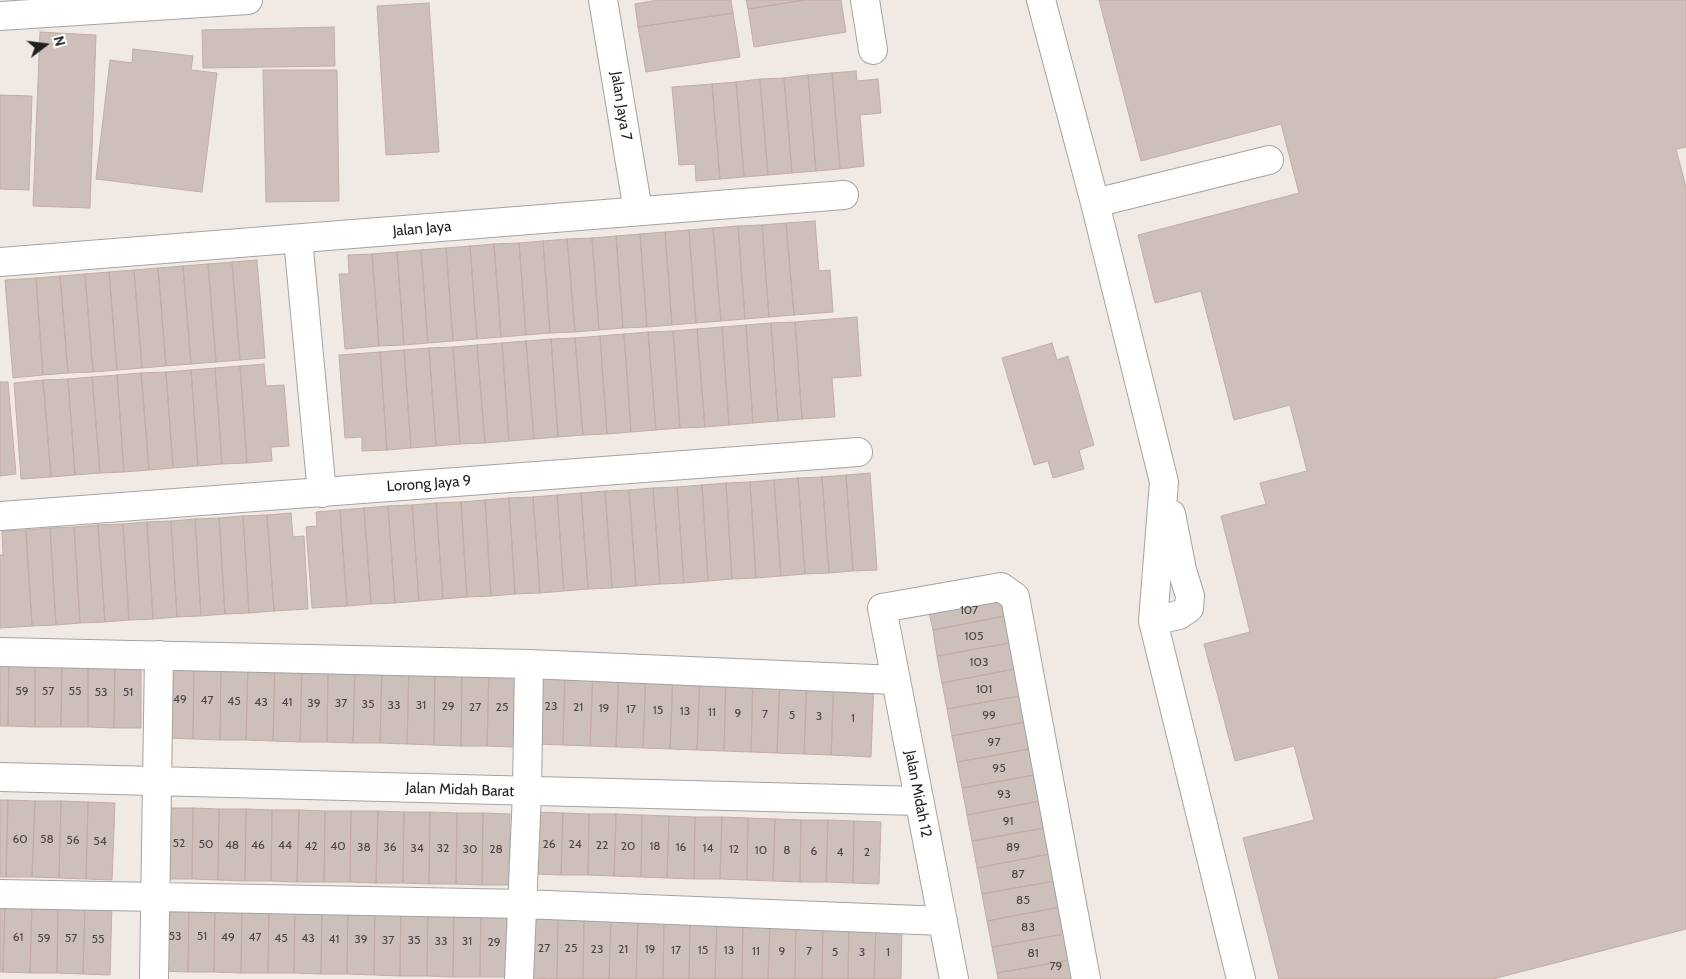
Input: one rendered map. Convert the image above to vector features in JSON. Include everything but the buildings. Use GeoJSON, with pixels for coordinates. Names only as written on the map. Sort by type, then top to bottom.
{"type":"FeatureCollection","features":[{"type":"Feature","properties":{"kind":"street"},"geometry":{"type":"LineString","coordinates":[[0,16],[126,4],[248,0]]}},
{"type":"Feature","properties":{"kind":"street","name":"Jalan Jaya 7"},"geometry":{"type":"LineString","coordinates":[[603,0],[638,212]]}},
{"type":"Feature","properties":{"kind":"street"},"geometry":{"type":"LineString","coordinates":[[865,0],[874,50]]}},
{"type":"Feature","properties":{"kind":"street"},"geometry":{"type":"LineString","coordinates":[[1041,0],[1095,204],[1164,482],[1153,621],[1241,979]]}},
{"type":"Feature","properties":{"kind":"street"},"geometry":{"type":"LineString","coordinates":[[1095,204],[1269,160]]}},
{"type":"Feature","properties":{"kind":"street","name":"Jalan Jaya"},"geometry":{"type":"LineString","coordinates":[[0,262],[844,195]]}},
{"type":"Feature","properties":{"kind":"street"},"geometry":{"type":"LineString","coordinates":[[298,238],[322,492]]}},
{"type":"Feature","properties":{"kind":"street","name":"Lorong Jaya 9"},"geometry":{"type":"LineString","coordinates":[[0,516],[858,452]]}},
{"type":"Feature","properties":{"kind":"street","name":"Jalan Midah 12"},"geometry":{"type":"LineString","coordinates":[[954,979],[882,608],[1001,587],[1015,597],[1086,979]]}},
{"type":"Feature","properties":{"kind":"street"},"geometry":{"type":"LineString","coordinates":[[0,652],[529,664],[896,680]]}},
{"type":"Feature","properties":{"kind":"street"},"geometry":{"type":"LineString","coordinates":[[154,979],[159,655]]}},
{"type":"Feature","properties":{"kind":"street"},"geometry":{"type":"LineString","coordinates":[[519,979],[527,792],[529,664]]}},
{"type":"Feature","properties":{"kind":"street","name":"Jalan Midah Barat"},"geometry":{"type":"LineString","coordinates":[[0,778],[919,801]]}},
{"type":"Feature","properties":{"kind":"street"},"geometry":{"type":"LineString","coordinates":[[0,894],[523,904],[943,921]]}}]}
